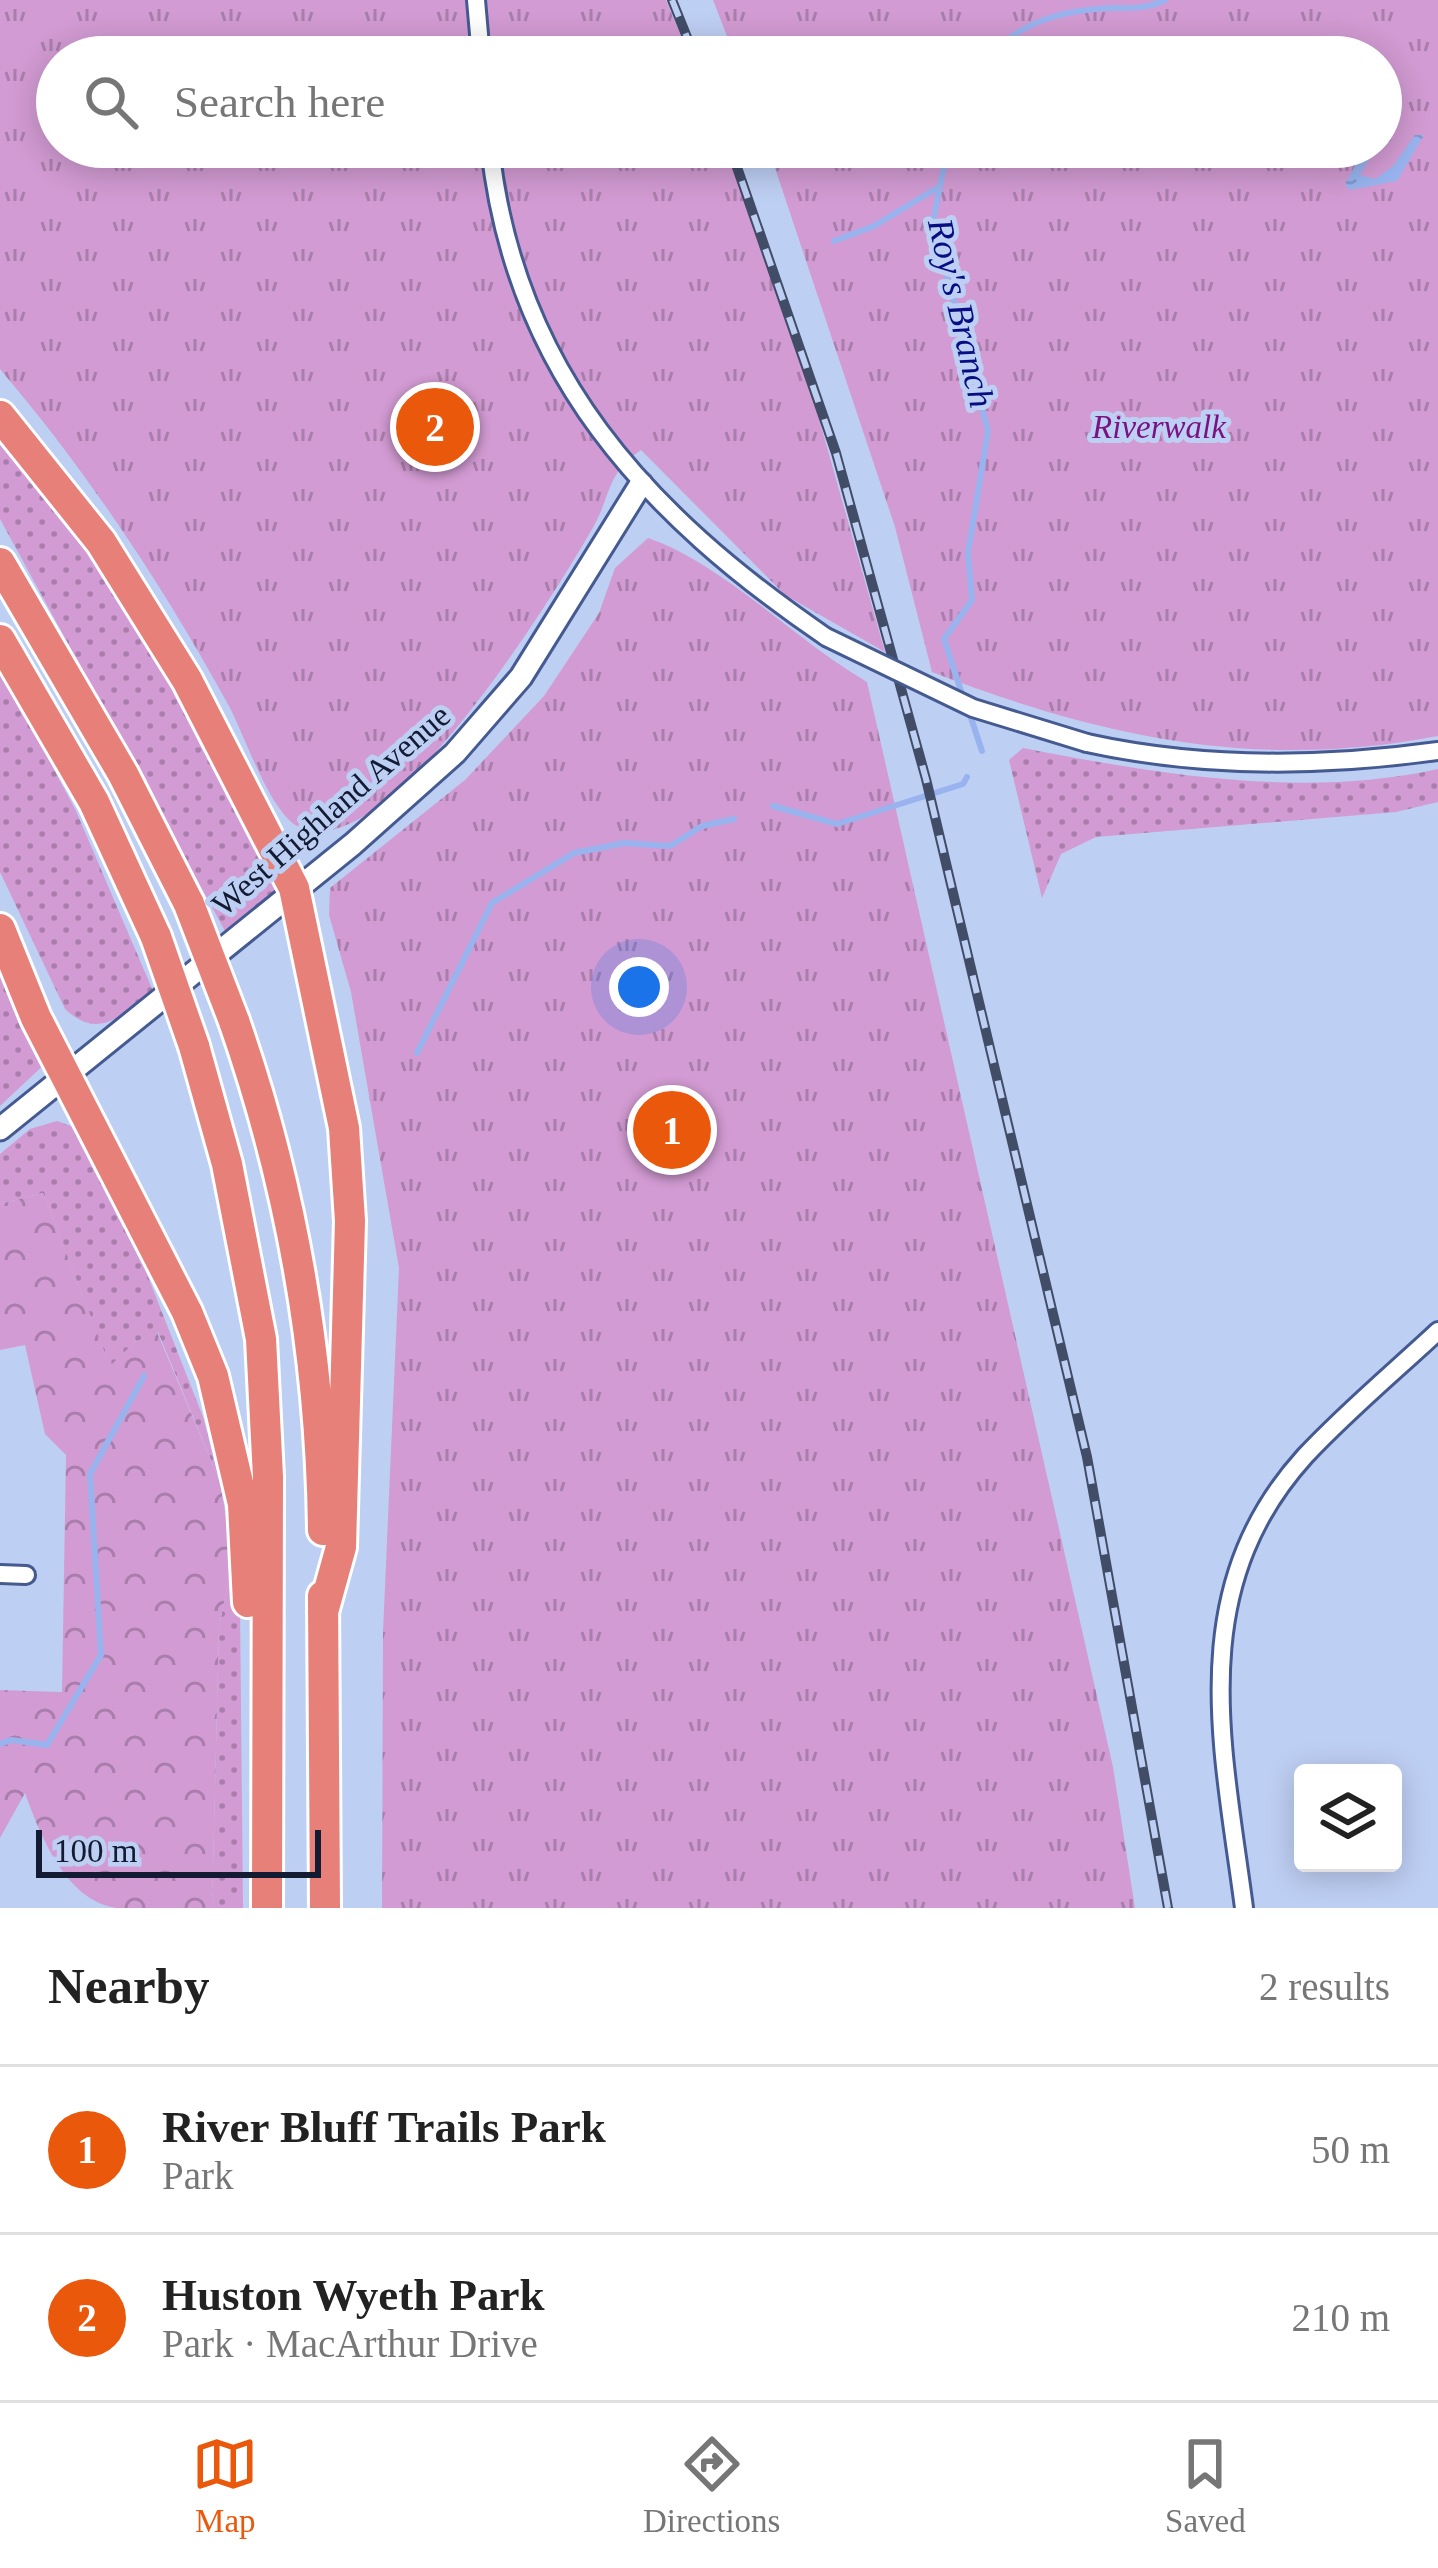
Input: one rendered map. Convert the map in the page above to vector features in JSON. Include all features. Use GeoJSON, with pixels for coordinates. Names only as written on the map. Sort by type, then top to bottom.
{"type":"FeatureCollection","features":[{"type":"Feature","properties":{"kind":"highway"},"geometry":{"type":"LineString","coordinates":[[0,416],[101,542],[187,680],[294,888],[344,1128],[350,1221],[341,1546],[323,1612]]}},
{"type":"Feature","properties":{"kind":"highway"},"geometry":{"type":"LineString","coordinates":[[0,563],[123,774],[188,904],[235,1022],[274,1148],[310,1324],[322,1458],[326,1908]]}},
{"type":"Feature","properties":{"kind":"highway"},"geometry":{"type":"LineString","coordinates":[[0,640],[94,802],[156,937],[194,1046],[227,1164],[262,1339],[268,1477],[267,1908]]}},
{"type":"Feature","properties":{"kind":"highway"},"geometry":{"type":"LineString","coordinates":[[0,929],[66,1076],[187,1312],[213,1376],[244,1504],[250,1635],[266,1708]]}},
{"type":"Feature","properties":{"kind":"street"},"geometry":{"type":"LineString","coordinates":[[476,0],[479,36]]}},
{"type":"Feature","properties":{"kind":"street"},"geometry":{"type":"LineString","coordinates":[[494,168],[517,280],[533,322],[584,414],[641,484],[736,572],[826,637],[973,708],[1088,743],[1211,762],[1383,759],[1438,751]]}},
{"type":"Feature","properties":{"kind":"street","name":"West Highland Avenue"},"geometry":{"type":"LineString","coordinates":[[0,1129],[405,800],[489,716],[521,677],[641,484]]}},
{"type":"Feature","properties":{"kind":"street"},"geometry":{"type":"LineString","coordinates":[[1244,1908],[1216,1695],[1219,1651],[1234,1582],[1251,1538],[1304,1457],[1438,1331]]}},
{"type":"Feature","properties":{"kind":"street"},"geometry":{"type":"LineString","coordinates":[[0,1574],[26,1575]]}},
{"type":"Feature","properties":{"kind":"green space"},"geometry":{"type":"Polygon","coordinates":[[[0,0],[666,0],[681,36],[36,36],[36,168],[734,168],[815,405],[885,652],[785,595],[641,450],[615,477],[591,531],[505,664],[419,770],[375,809],[333,830],[297,826],[268,790],[230,708],[152,575],[64,449],[0,369],[0,0]]]}},
{"type":"Feature","properties":{"kind":"green space","name":"Riverwalk"},"geometry":{"type":"Polygon","coordinates":[[[713,0],[1438,0],[1438,736],[1306,750],[1180,742],[1057,714],[932,672],[895,527],[775,168],[1402,168],[1402,36],[727,36],[713,0]]]}},
{"type":"Feature","properties":{"kind":"green space"},"geometry":{"type":"Polygon","coordinates":[[[0,410],[98,531],[280,891],[225,931],[0,519],[0,410]]]}},
{"type":"Feature","properties":{"kind":"green space"},"geometry":{"type":"Polygon","coordinates":[[[648,538],[703,565],[867,682],[1113,1767],[1135,1908],[382,1908],[383,1632],[399,1268],[351,992],[329,915],[330,888],[465,780],[544,696],[599,613],[615,568],[648,538]]]}},
{"type":"Feature","properties":{"kind":"green space"},"geometry":{"type":"Polygon","coordinates":[[[0,667],[76,811],[153,991],[100,1024],[65,1009],[0,872],[0,667]]]}},
{"type":"Feature","properties":{"kind":"green space"},"geometry":{"type":"Polygon","coordinates":[[[1023,748],[1230,780],[1335,782],[1438,769],[1438,802],[1396,812],[1096,837],[1061,854],[1042,898],[1009,760],[1023,748]]]}},
{"type":"Feature","properties":{"kind":"green space"},"geometry":{"type":"Polygon","coordinates":[[[0,954],[49,1060],[0,1106],[0,954]]]}},
{"type":"Feature","properties":{"kind":"green space"},"geometry":{"type":"Polygon","coordinates":[[[57,1121],[82,1130],[100,1154],[203,1417],[220,1482],[158,1332],[135,1342],[110,1367],[43,1193],[0,1204],[0,1154],[30,1129],[57,1121]]]}},
{"type":"Feature","properties":{"kind":"green space"},"geometry":{"type":"Polygon","coordinates":[[[43,1193],[110,1366],[135,1342],[157,1332],[220,1482],[233,1558],[219,1627],[212,1908],[116,1908],[98,1902],[82,1892],[57,1863],[25,1793],[0,1838],[0,1690],[62,1692],[66,1455],[45,1434],[25,1345],[0,1350],[0,1204],[43,1193]]]}},
{"type":"Feature","properties":{"kind":"green space"},"geometry":{"type":"Polygon","coordinates":[[[233,1558],[240,1608],[243,1908],[212,1908],[219,1627],[233,1558]]]}},
{"type":"Feature","properties":{"kind":"water"},"geometry":{"type":"Polygon","coordinates":[[[1415,135],[1424,135],[1397,181],[1349,190],[1345,184],[1354,168],[1364,168],[1360,175],[1375,179],[1390,168],[1402,168],[1402,153],[1415,135]]]}},
{"type":"Feature","properties":{"kind":"waterway","name":"Roy's Branch"},"geometry":{"type":"LineString","coordinates":[[1013,36],[1060,15],[1165,0]]}},
{"type":"Feature","properties":{"kind":"waterway","name":"Roy's Branch"},"geometry":{"type":"LineString","coordinates":[[944,168],[933,221],[988,431],[968,553],[972,600],[944,639],[963,697]]}},
{"type":"Feature","properties":{"kind":"waterway"},"geometry":{"type":"LineString","coordinates":[[834,241],[874,226],[937,188]]}},
{"type":"Feature","properties":{"kind":"waterway","name":"Roy's Branch"},"geometry":{"type":"LineString","coordinates":[[968,709],[982,751]]}},
{"type":"Feature","properties":{"kind":"waterway","name":"Roy's Branch"},"geometry":{"type":"LineString","coordinates":[[773,806],[837,824],[963,784],[967,777]]}},
{"type":"Feature","properties":{"kind":"waterway","name":"Roy's Branch"},"geometry":{"type":"LineString","coordinates":[[417,1053],[492,903],[574,853],[624,843],[670,846],[702,826],[734,819]]}},
{"type":"Feature","properties":{"kind":"waterway","name":"Roy's Branch"},"geometry":{"type":"LineString","coordinates":[[0,1744],[11,1740],[47,1745],[101,1655],[90,1474],[144,1376]]}},
{"type":"Feature","properties":{"kind":"railway"},"geometry":{"type":"LineString","coordinates":[[672,0],[687,36]]}},
{"type":"Feature","properties":{"kind":"railway"},"geometry":{"type":"LineString","coordinates":[[737,168],[836,453],[926,779],[1087,1457],[1168,1908]]}},
{"type":"Feature","properties":{"kind":"place","name":"Huston Wyeth Park"},"geometry":{"type":"Point","coordinates":[435,427]}},
{"type":"Feature","properties":{"kind":"place","name":"River Bluff Trails Park"},"geometry":{"type":"Point","coordinates":[672,1130]}}]}
